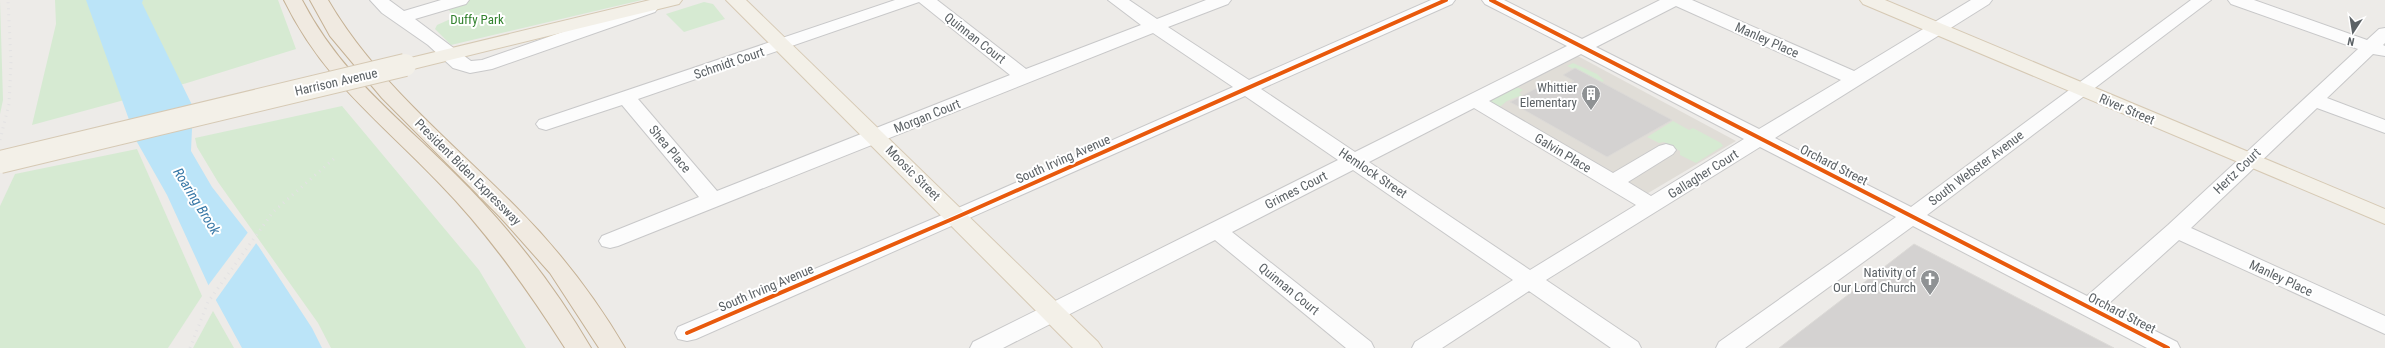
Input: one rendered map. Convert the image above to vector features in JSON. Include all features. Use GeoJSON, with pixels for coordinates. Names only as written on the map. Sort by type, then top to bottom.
{"type":"FeatureCollection","features":[{"type":"Feature","properties":{"kind":"highway","name":"President Biden Expressway"},"geometry":{"type":"LineString","coordinates":[[293,0],[303,21],[327,58],[362,96],[463,195],[525,270],[578,348]]}},
{"type":"Feature","properties":{"kind":"highway","name":"President Biden Expressway"},"geometry":{"type":"LineString","coordinates":[[319,0],[337,32],[389,94],[509,213],[558,266],[612,348]]}},
{"type":"Feature","properties":{"kind":"main road","name":"Moosic Street"},"geometry":{"type":"LineString","coordinates":[[735,0],[783,44],[1090,348]]}},
{"type":"Feature","properties":{"kind":"main road","name":"River Street"},"geometry":{"type":"LineString","coordinates":[[1869,0],[2385,217]]}},
{"type":"Feature","properties":{"kind":"main road","name":"Harrison Avenue"},"geometry":{"type":"LineString","coordinates":[[0,162],[406,66],[668,1]]}},
{"type":"Feature","properties":{"kind":"street"},"geometry":{"type":"LineString","coordinates":[[380,0],[388,9],[434,40],[448,55]]}},
{"type":"Feature","properties":{"kind":"street"},"geometry":{"type":"LineString","coordinates":[[402,17],[460,0]]}},
{"type":"Feature","properties":{"kind":"street","name":"Schmidt Court"},"geometry":{"type":"LineString","coordinates":[[546,124],[627,98],[912,0]]}},
{"type":"Feature","properties":{"kind":"street","name":"Quinnan Court"},"geometry":{"type":"LineString","coordinates":[[926,0],[1024,76]]}},
{"type":"Feature","properties":{"kind":"street","name":"Hemlock Street"},"geometry":{"type":"LineString","coordinates":[[1117,0],[1629,348]]}},
{"type":"Feature","properties":{"kind":"street","name":"Morgan Court"},"geometry":{"type":"LineString","coordinates":[[610,241],[1024,76],[1222,0]]}},
{"type":"Feature","properties":{"kind":"street","name":"South Irving Avenue"},"geometry":{"type":"LineString","coordinates":[[688,333],[957,217],[1446,0]]}},
{"type":"Feature","properties":{"kind":"street","name":"Orchard Street"},"geometry":{"type":"LineString","coordinates":[[1491,0],[2168,348]]}},
{"type":"Feature","properties":{"kind":"street","name":"Grimes Court"},"geometry":{"type":"LineString","coordinates":[[982,348],[1674,0]]}},
{"type":"Feature","properties":{"kind":"street","name":"Manley Place"},"geometry":{"type":"LineString","coordinates":[[1678,0],[1856,79]]}},
{"type":"Feature","properties":{"kind":"street","name":"Gallagher Court"},"geometry":{"type":"LineString","coordinates":[[1424,348],[1530,280],[1653,206],[1983,0]]}},
{"type":"Feature","properties":{"kind":"street","name":"South Webster Avenue"},"geometry":{"type":"LineString","coordinates":[[1728,348],[1912,216],[2202,0]]}},
{"type":"Feature","properties":{"kind":"street"},"geometry":{"type":"LineString","coordinates":[[2237,0],[2377,50]]}},
{"type":"Feature","properties":{"kind":"street","name":"Hertz Court"},"geometry":{"type":"LineString","coordinates":[[2089,308],[2176,230],[2248,160],[2315,100],[2377,50],[2385,33]]}},
{"type":"Feature","properties":{"kind":"street","name":"Shea Place"},"geometry":{"type":"LineString","coordinates":[[627,98],[713,200]]}},
{"type":"Feature","properties":{"kind":"street","name":"Galvin Place"},"geometry":{"type":"LineString","coordinates":[[1474,100],[1653,206]]}},
{"type":"Feature","properties":{"kind":"street"},"geometry":{"type":"LineString","coordinates":[[2315,100],[2385,127]]}},
{"type":"Feature","properties":{"kind":"street"},"geometry":{"type":"LineString","coordinates":[[1614,182],[1666,150]]}},
{"type":"Feature","properties":{"kind":"street","name":"Quinnan Court"},"geometry":{"type":"LineString","coordinates":[[1216,230],[1362,348]]}},
{"type":"Feature","properties":{"kind":"street","name":"Manley Place"},"geometry":{"type":"LineString","coordinates":[[2176,230],[2385,326]]}},
{"type":"Feature","properties":{"kind":"shaded area"},"geometry":{"type":"Polygon","coordinates":[[[1574,54],[1736,141],[1633,202],[1469,105],[1574,54]]]}},
{"type":"Feature","properties":{"kind":"green space"},"geometry":{"type":"Polygon","coordinates":[[[0,0],[3,100],[0,114],[0,0]]]}},
{"type":"Feature","properties":{"kind":"green space"},"geometry":{"type":"Polygon","coordinates":[[[55,0],[278,0],[296,49],[187,83],[32,125],[56,24],[55,0]]]}},
{"type":"Feature","properties":{"kind":"green space","name":"Duffy Park"},"geometry":{"type":"Polygon","coordinates":[[[440,0],[642,0],[451,45],[435,29],[437,25],[455,17],[440,0]]]}},
{"type":"Feature","properties":{"kind":"green space"},"geometry":{"type":"Polygon","coordinates":[[[704,2],[713,4],[725,19],[684,32],[666,14],[704,2]]]}},
{"type":"Feature","properties":{"kind":"green space"},"geometry":{"type":"Polygon","coordinates":[[[1573,63],[1597,74],[1604,81],[1602,82],[1567,66],[1573,63]]]}},
{"type":"Feature","properties":{"kind":"green space"},"geometry":{"type":"Polygon","coordinates":[[[1515,86],[1523,90],[1519,93],[1522,95],[1507,101],[1496,110],[1487,102],[1491,97],[1515,86]]]}},
{"type":"Feature","properties":{"kind":"green space"},"geometry":{"type":"Polygon","coordinates":[[[342,106],[479,270],[526,348],[331,348],[318,323],[218,182],[197,147],[195,138],[342,106]]]}},
{"type":"Feature","properties":{"kind":"green space"},"geometry":{"type":"Polygon","coordinates":[[[1673,121],[1689,130],[1693,128],[1721,143],[1723,146],[1696,163],[1680,155],[1680,151],[1664,142],[1659,143],[1647,137],[1673,121]]]}},
{"type":"Feature","properties":{"kind":"green space"},"geometry":{"type":"Polygon","coordinates":[[[137,149],[202,296],[168,348],[0,348],[0,206],[15,174],[137,149]]]}},
{"type":"Feature","properties":{"kind":"green space"},"geometry":{"type":"Polygon","coordinates":[[[213,311],[234,348],[193,348],[213,311]]]}},
{"type":"Feature","properties":{"kind":"water","name":"Roaring Brook"},"geometry":{"type":"Polygon","coordinates":[[[86,0],[143,0],[142,3],[193,107],[191,151],[212,187],[259,247],[312,328],[322,348],[242,348],[212,293],[167,195],[137,142],[86,0]]]}},
{"type":"Feature","properties":{"kind":"pier"},"geometry":{"type":"Polygon","coordinates":[[[249,231],[257,242],[215,301],[207,287],[249,231]]]}},
{"type":"Feature","properties":{"kind":"building","name":"Whittier Elementary"},"geometry":{"type":"Polygon","coordinates":[[[1575,68],[1672,120],[1607,157],[1510,102],[1546,83],[1557,90],[1574,81],[1563,75],[1575,68]]]}},
{"type":"Feature","properties":{"kind":"building","name":"Nativity of Our Lord Church"},"geometry":{"type":"Polygon","coordinates":[[[1914,244],[2114,348],[1779,348],[1914,244]]]}},
{"type":"Feature","properties":{"kind":"railway"},"geometry":{"type":"LineString","coordinates":[[0,140],[9,104],[11,62],[8,0]]}},
{"type":"Feature","properties":{"kind":"railway"},"geometry":{"type":"LineString","coordinates":[[190,348],[208,302],[273,212],[337,156]]}},
{"type":"Feature","properties":{"kind":"cycle path"},"geometry":{"type":"LineString","coordinates":[[687,333],[957,217],[1446,0]]}},
{"type":"Feature","properties":{"kind":"cycle path"},"geometry":{"type":"LineString","coordinates":[[1491,0],[2168,348]]}},
{"type":"Feature","properties":{"kind":"place","name":"Whittier Elementary"},"geometry":{"type":"Point","coordinates":[1591,111]}},
{"type":"Feature","properties":{"kind":"place","name":"Nativity of Our Lord Church"},"geometry":{"type":"Point","coordinates":[1930,296]}}]}
